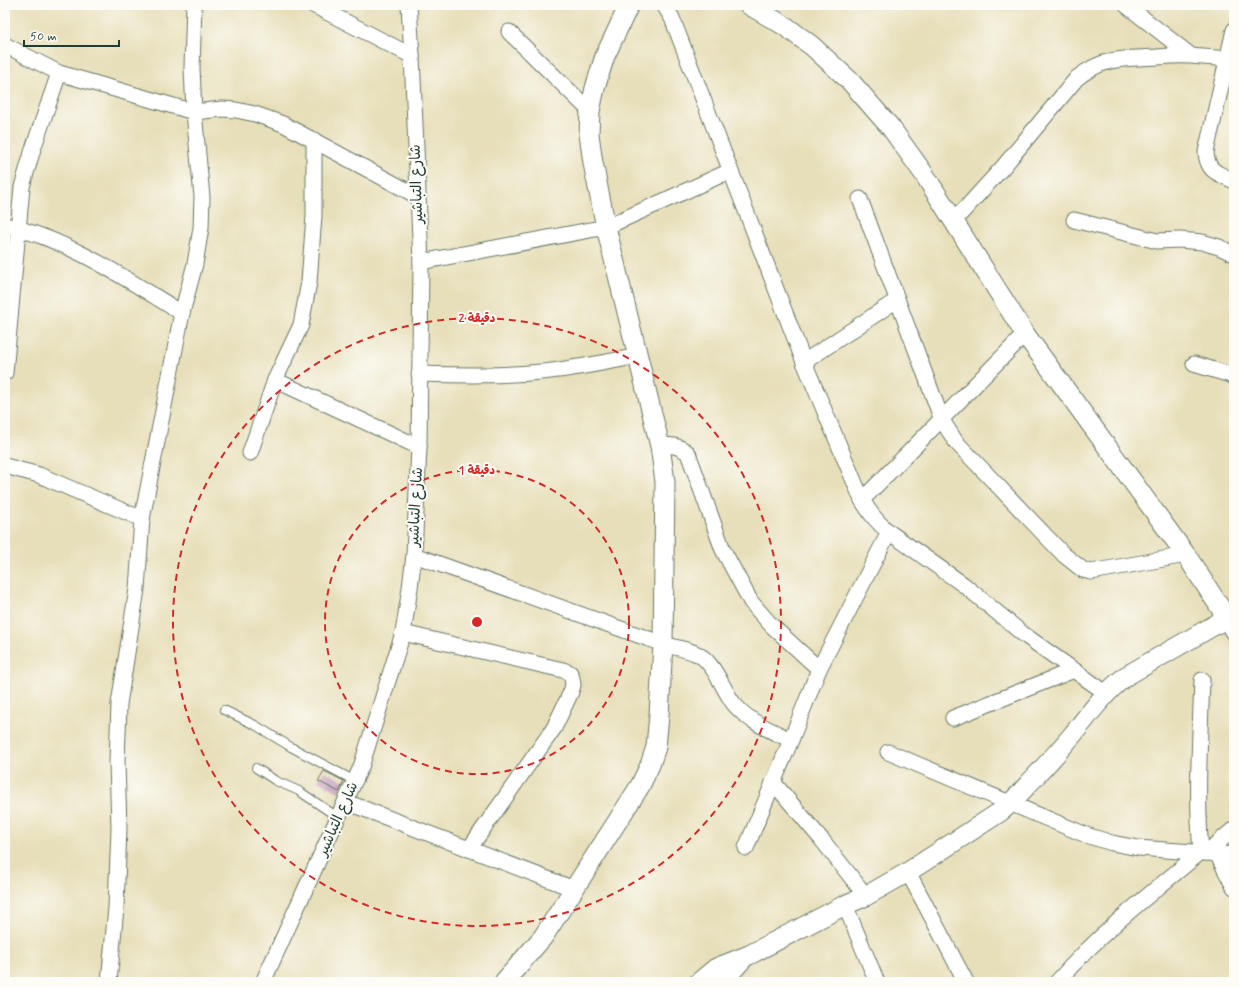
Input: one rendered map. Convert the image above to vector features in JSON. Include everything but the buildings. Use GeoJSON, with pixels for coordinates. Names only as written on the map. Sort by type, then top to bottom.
{"type":"FeatureCollection","features":[{"type":"Feature","properties":{"kind":"street"},"geometry":{"type":"LineString","coordinates":[[109,982],[116,908],[119,828],[117,762],[119,704],[137,589],[142,519],[182,313],[195,264],[201,228],[202,197],[194,112],[192,68],[194,5]]}},
{"type":"Feature","properties":{"kind":"street"},"geometry":{"type":"LineString","coordinates":[[313,5],[412,56]]}},
{"type":"Feature","properties":{"kind":"street","name":"شارع التباشير"},"geometry":{"type":"LineString","coordinates":[[263,982],[361,767],[403,633],[410,588],[414,555],[419,447],[421,262],[409,5]]}},
{"type":"Feature","properties":{"kind":"street"},"geometry":{"type":"LineString","coordinates":[[504,982],[543,937],[640,786],[650,765],[656,747],[663,644],[665,482],[660,446],[606,227],[593,163],[589,134],[590,111],[595,88],[605,56],[629,5]]}},
{"type":"Feature","properties":{"kind":"street"},"geometry":{"type":"LineString","coordinates":[[664,5],[672,18],[804,362],[862,500],[878,523],[889,532],[964,585],[1023,634],[1106,693]]}},
{"type":"Feature","properties":{"kind":"street"},"geometry":{"type":"LineString","coordinates":[[699,982],[716,968],[735,959],[749,955],[845,905],[866,896],[908,872],[1011,804],[1068,740],[1106,693],[1126,676],[1232,620],[1025,334],[924,174],[891,128],[850,81],[812,46],[785,26],[749,5]]}},
{"type":"Feature","properties":{"kind":"street"},"geometry":{"type":"LineString","coordinates":[[1126,5],[1190,55]]}},
{"type":"Feature","properties":{"kind":"street"},"geometry":{"type":"LineString","coordinates":[[1234,30],[1230,58],[1206,152],[1207,161],[1211,169],[1234,181]]}},
{"type":"Feature","properties":{"kind":"street"},"geometry":{"type":"LineString","coordinates":[[509,32],[590,111]]}},
{"type":"Feature","properties":{"kind":"street"},"geometry":{"type":"LineString","coordinates":[[5,45],[59,73],[194,112],[222,109],[255,114],[283,124],[417,196]]}},
{"type":"Feature","properties":{"kind":"street"},"geometry":{"type":"LineString","coordinates":[[954,221],[1004,166],[1077,78],[1090,68],[1105,62],[1119,59],[1190,55],[1230,58]]}},
{"type":"Feature","properties":{"kind":"street"},"geometry":{"type":"LineString","coordinates":[[5,373],[11,227],[33,149],[59,73]]}},
{"type":"Feature","properties":{"kind":"street"},"geometry":{"type":"LineString","coordinates":[[250,453],[275,380],[301,325],[310,282],[314,223],[314,140]]}},
{"type":"Feature","properties":{"kind":"street"},"geometry":{"type":"LineString","coordinates":[[421,262],[606,227],[730,171]]}},
{"type":"Feature","properties":{"kind":"street"},"geometry":{"type":"LineString","coordinates":[[860,199],[942,420],[956,442],[1064,555],[1083,570],[1092,572],[1186,555]]}},
{"type":"Feature","properties":{"kind":"street"},"geometry":{"type":"LineString","coordinates":[[1074,220],[1157,240],[1202,242],[1219,247],[1234,254]]}},
{"type":"Feature","properties":{"kind":"street"},"geometry":{"type":"LineString","coordinates":[[11,227],[50,239],[79,252],[182,313]]}},
{"type":"Feature","properties":{"kind":"street"},"geometry":{"type":"LineString","coordinates":[[804,362],[897,300]]}},
{"type":"Feature","properties":{"kind":"street"},"geometry":{"type":"LineString","coordinates":[[862,500],[1025,334]]}},
{"type":"Feature","properties":{"kind":"street"},"geometry":{"type":"LineString","coordinates":[[419,374],[476,375],[540,372],[638,356]]}},
{"type":"Feature","properties":{"kind":"street"},"geometry":{"type":"LineString","coordinates":[[1194,364],[1234,376]]}},
{"type":"Feature","properties":{"kind":"street"},"geometry":{"type":"LineString","coordinates":[[275,380],[419,447]]}},
{"type":"Feature","properties":{"kind":"street"},"geometry":{"type":"LineString","coordinates":[[660,446],[674,444],[688,453],[724,550],[751,602],[771,626],[818,669]]}},
{"type":"Feature","properties":{"kind":"street"},"geometry":{"type":"LineString","coordinates":[[5,466],[39,475],[142,519]]}},
{"type":"Feature","properties":{"kind":"street"},"geometry":{"type":"LineString","coordinates":[[746,848],[791,740],[818,669],[889,532]]}},
{"type":"Feature","properties":{"kind":"street"},"geometry":{"type":"LineString","coordinates":[[414,555],[663,644],[697,653],[707,662],[734,703],[747,717],[765,728],[791,740]]}},
{"type":"Feature","properties":{"kind":"street"},"geometry":{"type":"LineString","coordinates":[[403,633],[563,670],[570,673],[572,678],[573,685],[571,692],[554,728],[469,849]]}},
{"type":"Feature","properties":{"kind":"street"},"geometry":{"type":"LineString","coordinates":[[953,718],[1074,670]]}},
{"type":"Feature","properties":{"kind":"street"},"geometry":{"type":"LineString","coordinates":[[1202,680],[1198,823],[1208,853],[1234,887]]}},
{"type":"Feature","properties":{"kind":"street"},"geometry":{"type":"LineString","coordinates":[[888,752],[1086,835],[1138,848],[1234,854]]}},
{"type":"Feature","properties":{"kind":"street"},"geometry":{"type":"LineString","coordinates":[[773,782],[822,840],[866,896]]}},
{"type":"Feature","properties":{"kind":"street"},"geometry":{"type":"LineString","coordinates":[[346,802],[574,889]]}},
{"type":"Feature","properties":{"kind":"street"},"geometry":{"type":"LineString","coordinates":[[1057,982],[1118,920],[1208,853],[1234,828]]}},
{"type":"Feature","properties":{"kind":"street"},"geometry":{"type":"LineString","coordinates":[[908,872],[966,982]]}},
{"type":"Feature","properties":{"kind":"street"},"geometry":{"type":"LineString","coordinates":[[845,905],[877,982]]}},
{"type":"Feature","properties":{"kind":"street"},"geometry":{"type":"LineString","coordinates":[[725,982],[749,955]]}},
{"type":"Feature","properties":{"kind":"lane"},"geometry":{"type":"LineString","coordinates":[[224,710],[255,724],[291,747],[355,781]]}},
{"type":"Feature","properties":{"kind":"lane"},"geometry":{"type":"LineString","coordinates":[[256,768],[276,781],[299,791],[339,818]]}}]}
